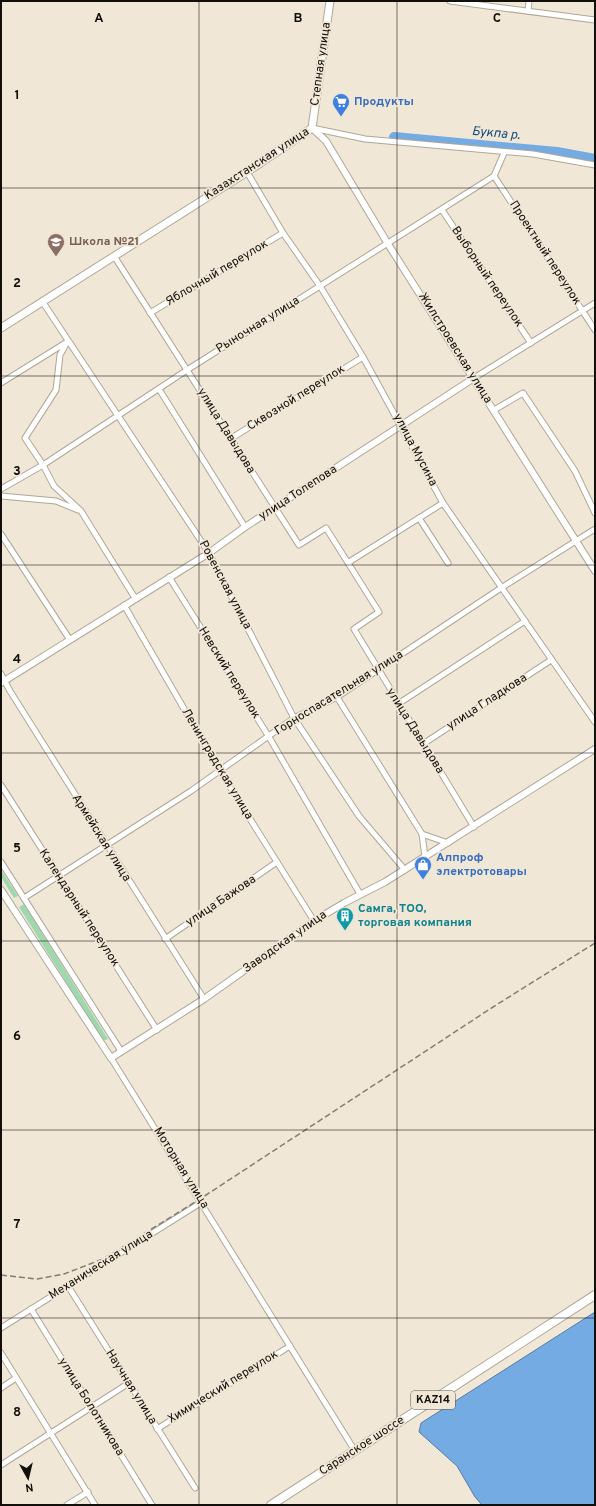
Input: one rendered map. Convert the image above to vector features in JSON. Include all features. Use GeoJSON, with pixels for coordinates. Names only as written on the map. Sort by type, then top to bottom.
{"type":"FeatureCollection","features":[{"type":"Feature","properties":{"kind":"highway","name":"Саранское шоссе"},"geometry":{"type":"LineString","coordinates":[[271,1505],[595,1295]]}},
{"type":"Feature","properties":{"kind":"main road","name":"Степная улица"},"geometry":{"type":"LineString","coordinates":[[312,128],[330,1]]}},
{"type":"Feature","properties":{"kind":"main road","name":"Казахстанская улица"},"geometry":{"type":"LineString","coordinates":[[1,328],[247,172],[312,128]]}},
{"type":"Feature","properties":{"kind":"street"},"geometry":{"type":"LineString","coordinates":[[450,1],[595,20]]}},
{"type":"Feature","properties":{"kind":"street"},"geometry":{"type":"LineString","coordinates":[[528,11],[529,1]]}},
{"type":"Feature","properties":{"kind":"street","name":"Казахстанская улица"},"geometry":{"type":"LineString","coordinates":[[312,128],[365,139],[504,153],[533,154],[595,165]]}},
{"type":"Feature","properties":{"kind":"street","name":"Жилстроевская улица"},"geometry":{"type":"LineString","coordinates":[[312,128],[326,141],[388,244],[474,378],[595,572]]}},
{"type":"Feature","properties":{"kind":"street"},"geometry":{"type":"LineString","coordinates":[[494,176],[504,153]]}},
{"type":"Feature","properties":{"kind":"street","name":"улица Мусина"},"geometry":{"type":"LineString","coordinates":[[247,172],[283,233],[320,286],[363,357],[402,424],[443,502],[595,722]]}},
{"type":"Feature","properties":{"kind":"street","name":"Рыночная улица"},"geometry":{"type":"LineString","coordinates":[[1,489],[43,465],[118,417],[187,370],[494,176]]}},
{"type":"Feature","properties":{"kind":"street","name":"Проектный переулок"},"geometry":{"type":"LineString","coordinates":[[494,176],[595,330]]}},
{"type":"Feature","properties":{"kind":"street","name":"Выборный переулок"},"geometry":{"type":"LineString","coordinates":[[442,210],[531,343]]}},
{"type":"Feature","properties":{"kind":"street","name":"Яблочный переулок"},"geometry":{"type":"LineString","coordinates":[[150,313],[283,233]]}},
{"type":"Feature","properties":{"kind":"street","name":"улица Давыдова"},"geometry":{"type":"LineString","coordinates":[[114,256],[230,440],[299,545],[326,528],[349,562],[380,612],[354,629],[377,670],[474,827]]}},
{"type":"Feature","properties":{"kind":"street","name":"Ровенская улица"},"geometry":{"type":"LineString","coordinates":[[42,301],[67,342],[209,553],[294,718],[359,816],[405,870]]}},
{"type":"Feature","properties":{"kind":"street","name":"улица Толепова"},"geometry":{"type":"LineString","coordinates":[[3,682],[209,553],[245,526],[275,508],[402,424],[595,303]]}},
{"type":"Feature","properties":{"kind":"street"},"geometry":{"type":"LineString","coordinates":[[1,383],[67,342]]}},
{"type":"Feature","properties":{"kind":"street"},"geometry":{"type":"LineString","coordinates":[[67,342],[60,355],[56,390],[25,438],[43,465],[54,486],[81,511],[135,598]]}},
{"type":"Feature","properties":{"kind":"street","name":"Сквозной переулок"},"geometry":{"type":"LineString","coordinates":[[230,440],[363,357]]}},
{"type":"Feature","properties":{"kind":"street"},"geometry":{"type":"LineString","coordinates":[[159,388],[245,526]]}},
{"type":"Feature","properties":{"kind":"street"},"geometry":{"type":"LineString","coordinates":[[494,410],[523,393],[575,471],[595,514]]}},
{"type":"Feature","properties":{"kind":"street"},"geometry":{"type":"LineString","coordinates":[[1,496],[56,501],[81,511]]}},
{"type":"Feature","properties":{"kind":"street"},"geometry":{"type":"LineString","coordinates":[[349,562],[443,502]]}},
{"type":"Feature","properties":{"kind":"street"},"geometry":{"type":"LineString","coordinates":[[419,518],[448,564]]}},
{"type":"Feature","properties":{"kind":"street","name":"Горноспасательная улица"},"geometry":{"type":"LineString","coordinates":[[24,898],[220,771],[294,718],[337,697],[501,588],[575,540],[595,529]]}},
{"type":"Feature","properties":{"kind":"street"},"geometry":{"type":"LineString","coordinates":[[1,534],[70,640]]}},
{"type":"Feature","properties":{"kind":"street","name":"Невский переулок"},"geometry":{"type":"LineString","coordinates":[[169,578],[269,737],[360,894]]}},
{"type":"Feature","properties":{"kind":"street","name":"Ленинградская улица"},"geometry":{"type":"LineString","coordinates":[[124,605],[220,771],[314,921]]}},
{"type":"Feature","properties":{"kind":"street"},"geometry":{"type":"LineString","coordinates":[[398,704],[526,621]]}},
{"type":"Feature","properties":{"kind":"street","name":"улица Гладкова"},"geometry":{"type":"LineString","coordinates":[[423,744],[551,660]]}},
{"type":"Feature","properties":{"kind":"street","name":"Армейская улица"},"geometry":{"type":"LineString","coordinates":[[1,674],[3,682],[204,999]]}},
{"type":"Feature","properties":{"kind":"street"},"geometry":{"type":"LineString","coordinates":[[337,697],[422,834],[425,857]]}},
{"type":"Feature","properties":{"kind":"street","name":"Заводская улица"},"geometry":{"type":"LineString","coordinates":[[110,1058],[157,1030],[204,999],[314,921],[405,870],[595,749]]}},
{"type":"Feature","properties":{"kind":"street","name":"Календарный переулок"},"geometry":{"type":"LineString","coordinates":[[1,786],[157,1030]]}},
{"type":"Feature","properties":{"kind":"street"},"geometry":{"type":"LineString","coordinates":[[422,834],[448,843]]}},
{"type":"Feature","properties":{"kind":"street"},"geometry":{"type":"LineString","coordinates":[[1,862],[121,1051]]}},
{"type":"Feature","properties":{"kind":"street","name":"улица Бажова"},"geometry":{"type":"LineString","coordinates":[[165,939],[277,862]]}},
{"type":"Feature","properties":{"kind":"street","name":"Моторная улица"},"geometry":{"type":"LineString","coordinates":[[1,890],[202,1202],[355,1450]]}},
{"type":"Feature","properties":{"kind":"street","name":"Механическая улица"},"geometry":{"type":"LineString","coordinates":[[1,1328],[202,1202]]}},
{"type":"Feature","properties":{"kind":"street","name":"Научная улица"},"geometry":{"type":"LineString","coordinates":[[68,1286],[195,1488]]}},
{"type":"Feature","properties":{"kind":"street","name":"улица Болотникова"},"geometry":{"type":"LineString","coordinates":[[31,1309],[152,1505]]}},
{"type":"Feature","properties":{"kind":"street","name":"Химический переулок"},"geometry":{"type":"LineString","coordinates":[[157,1429],[290,1346]]}},
{"type":"Feature","properties":{"kind":"street"},"geometry":{"type":"LineString","coordinates":[[1,1353],[95,1505]]}},
{"type":"Feature","properties":{"kind":"street"},"geometry":{"type":"LineString","coordinates":[[1,1388],[16,1378]]}},
{"type":"Feature","properties":{"kind":"street"},"geometry":{"type":"LineString","coordinates":[[1,1465],[129,1383]]}},
{"type":"Feature","properties":{"kind":"street"},"geometry":{"type":"LineString","coordinates":[[67,1505],[88,1492]]}},
{"type":"Feature","properties":{"kind":"green space"},"geometry":{"type":"Polygon","coordinates":[[[1,870],[18,896],[14,898],[1,877],[1,870]]]}},
{"type":"Feature","properties":{"kind":"green space"},"geometry":{"type":"Polygon","coordinates":[[[24,904],[108,1039],[103,1041],[19,907],[24,904]]]}},
{"type":"Feature","properties":{"kind":"water"},"geometry":{"type":"Polygon","coordinates":[[[595,1312],[595,1505],[482,1505],[475,1497],[457,1466],[419,1432],[421,1423],[595,1312]]]}},
{"type":"Feature","properties":{"kind":"waterway","name":"Букпа р."},"geometry":{"type":"LineString","coordinates":[[394,137],[557,152],[595,159]]}},
{"type":"Feature","properties":{"kind":"railway"},"geometry":{"type":"LineString","coordinates":[[1,1275],[37,1279],[64,1274],[103,1259],[200,1199],[493,1007],[595,943]]}},
{"type":"Feature","properties":{"kind":"place","name":"Продукты"},"geometry":{"type":"Point","coordinates":[341,117]}},
{"type":"Feature","properties":{"kind":"place","name":"Школа №21"},"geometry":{"type":"Point","coordinates":[56,257]}},
{"type":"Feature","properties":{"kind":"place","name":"Алпроф электротовары"},"geometry":{"type":"Point","coordinates":[423,880]}},
{"type":"Feature","properties":{"kind":"place","name":"Самга, ТОО, торговая компания"},"geometry":{"type":"Point","coordinates":[345,931]}}]}
